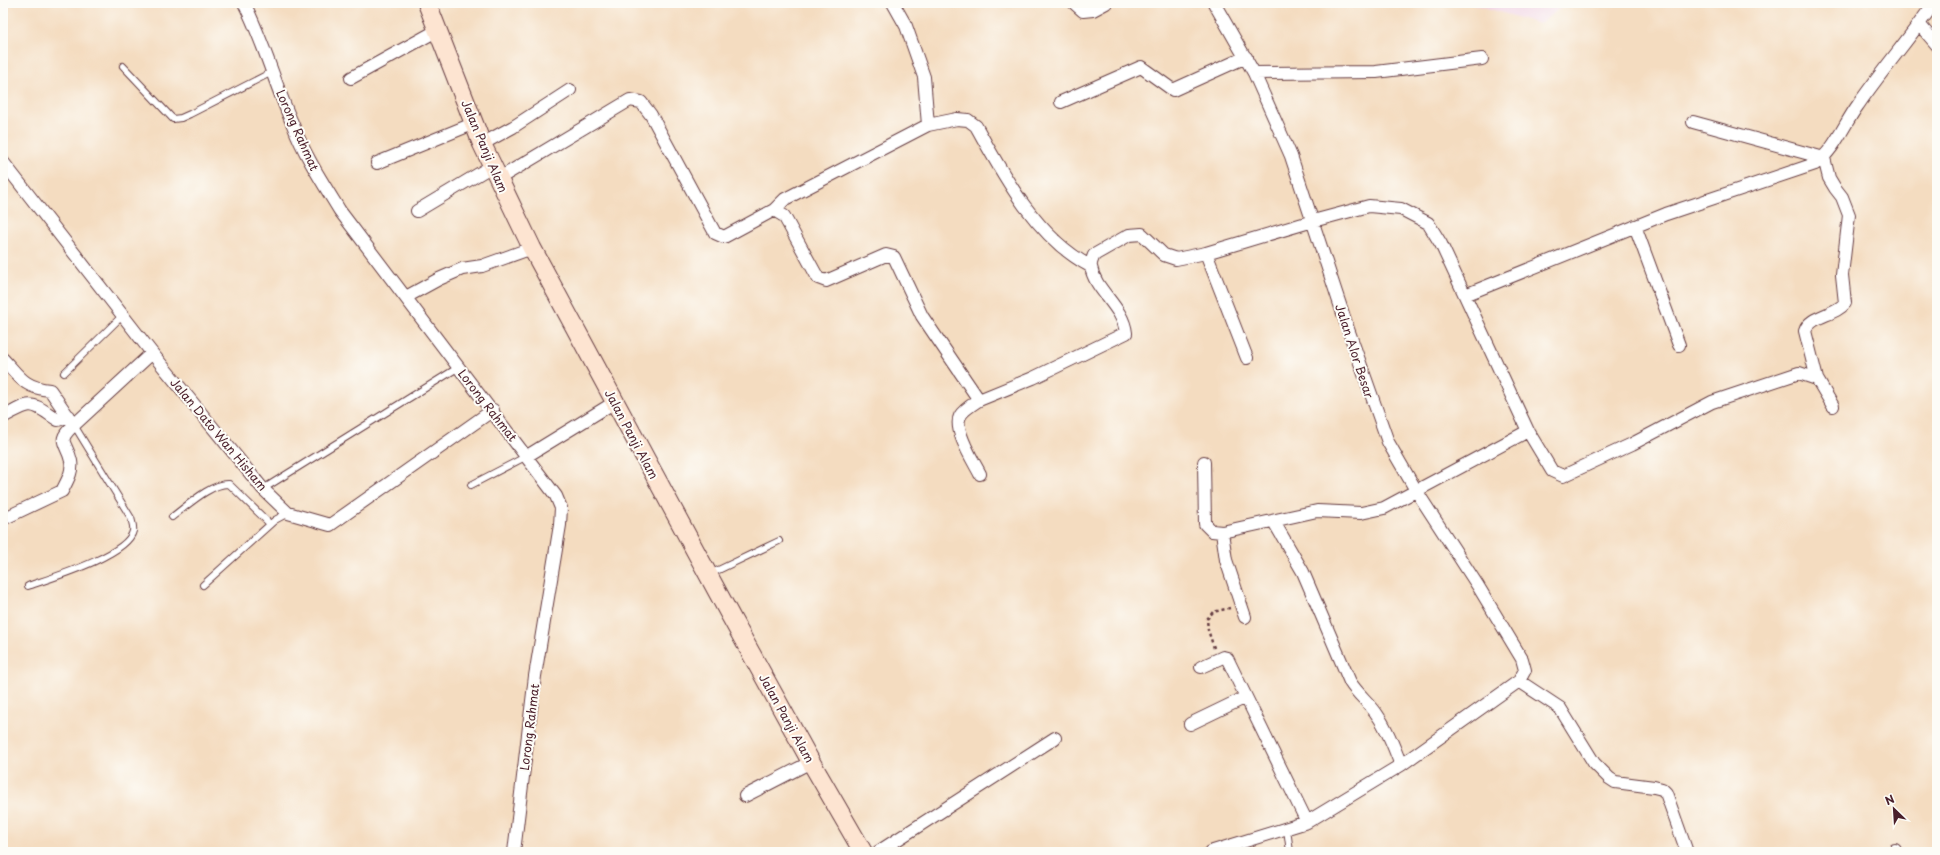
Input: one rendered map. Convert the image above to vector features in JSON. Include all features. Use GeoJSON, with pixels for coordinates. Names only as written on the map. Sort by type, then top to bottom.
{"type":"FeatureCollection","features":[{"type":"Feature","properties":{"kind":"main road","name":"Jalan Panji Alam"},"geometry":{"type":"LineString","coordinates":[[427,3],[482,144],[532,248],[811,762],[864,852]]}},
{"type":"Feature","properties":{"kind":"street","name":"Lorong Rahmat"},"geometry":{"type":"LineString","coordinates":[[244,3],[292,125],[319,178],[340,211],[527,456],[556,496],[561,508],[560,525],[535,676],[514,852]]}},
{"type":"Feature","properties":{"kind":"street"},"geometry":{"type":"LineString","coordinates":[[893,3],[906,26],[924,77],[928,125]]}},
{"type":"Feature","properties":{"kind":"street"},"geometry":{"type":"LineString","coordinates":[[1074,3],[1083,11],[1093,10],[1106,3]]}},
{"type":"Feature","properties":{"kind":"street","name":"Jalan Alor Besar"},"geometry":{"type":"LineString","coordinates":[[1214,3],[1254,72],[1291,156],[1375,409],[1388,442],[1417,492],[1478,586],[1522,659],[1525,670],[1519,681]]}},
{"type":"Feature","properties":{"kind":"street"},"geometry":{"type":"LineString","coordinates":[[1465,295],[1635,226],[1711,198],[1801,169],[1824,158],[1858,104],[1934,3]]}},
{"type":"Feature","properties":{"kind":"street"},"geometry":{"type":"LineString","coordinates":[[1919,24],[1937,45]]}},
{"type":"Feature","properties":{"kind":"street"},"geometry":{"type":"LineString","coordinates":[[351,78],[438,30]]}},
{"type":"Feature","properties":{"kind":"street"},"geometry":{"type":"LineString","coordinates":[[1061,102],[1141,67],[1173,90],[1246,57]]}},
{"type":"Feature","properties":{"kind":"street"},"geometry":{"type":"LineString","coordinates":[[1254,72],[1376,72],[1482,59]]}},
{"type":"Feature","properties":{"kind":"street"},"geometry":{"type":"LineString","coordinates":[[482,144],[513,127],[570,90]]}},
{"type":"Feature","properties":{"kind":"street"},"geometry":{"type":"LineString","coordinates":[[417,211],[495,173],[630,100],[641,102],[651,115],[715,233],[724,237],[774,210],[785,199],[928,125],[957,119],[968,120],[976,126],[1017,196],[1063,249],[1090,266],[1096,279],[1125,321],[1126,333],[1033,378],[978,400],[960,415],[958,421],[964,442],[980,474]]}},
{"type":"Feature","properties":{"kind":"street"},"geometry":{"type":"LineString","coordinates":[[1693,122],[1824,158]]}},
{"type":"Feature","properties":{"kind":"street"},"geometry":{"type":"LineString","coordinates":[[377,163],[475,123]]}},
{"type":"Feature","properties":{"kind":"street"},"geometry":{"type":"LineString","coordinates":[[1824,158],[1829,178],[1842,197],[1849,215],[1842,275],[1845,303],[1830,314],[1812,322],[1806,327],[1805,332],[1817,379],[1833,406]]}},
{"type":"Feature","properties":{"kind":"street","name":"Jalan Dato Wan Hisham"},"geometry":{"type":"LineString","coordinates":[[3,162],[152,353],[264,489],[288,513],[330,525],[492,410]]}},
{"type":"Feature","properties":{"kind":"street"},"geometry":{"type":"LineString","coordinates":[[1090,266],[1094,255],[1129,235],[1142,234],[1164,255],[1176,259],[1206,253],[1313,220],[1369,206],[1401,209],[1428,223],[1441,244],[1528,431],[1552,471],[1562,476],[1632,444],[1712,402],[1799,374],[1817,379]]}},
{"type":"Feature","properties":{"kind":"street"},"geometry":{"type":"LineString","coordinates":[[774,210],[784,216],[818,278],[826,281],[886,255],[894,257],[922,316],[978,400]]}},
{"type":"Feature","properties":{"kind":"street"},"geometry":{"type":"LineString","coordinates":[[1635,226],[1679,344]]}},
{"type":"Feature","properties":{"kind":"street"},"geometry":{"type":"LineString","coordinates":[[406,296],[462,269],[482,266],[532,248]]}},
{"type":"Feature","properties":{"kind":"street"},"geometry":{"type":"LineString","coordinates":[[1206,253],[1247,358]]}},
{"type":"Feature","properties":{"kind":"street"},"geometry":{"type":"LineString","coordinates":[[3,519],[62,491],[71,470],[71,460],[63,444],[63,438],[72,421],[152,353]]}},
{"type":"Feature","properties":{"kind":"street"},"geometry":{"type":"LineString","coordinates":[[3,359],[25,383],[36,389],[50,390],[72,421]]}},
{"type":"Feature","properties":{"kind":"street"},"geometry":{"type":"LineString","coordinates":[[527,456],[615,402]]}},
{"type":"Feature","properties":{"kind":"street"},"geometry":{"type":"LineString","coordinates":[[3,417],[22,406],[34,405],[40,407],[58,420],[72,421]]}},
{"type":"Feature","properties":{"kind":"street"},"geometry":{"type":"LineString","coordinates":[[1204,462],[1205,524],[1212,531],[1222,532],[1274,522],[1317,511],[1361,513],[1384,508],[1417,492],[1528,431]]}},
{"type":"Feature","properties":{"kind":"street"},"geometry":{"type":"LineString","coordinates":[[1274,522],[1303,572],[1350,682],[1357,693],[1368,702],[1380,717],[1401,765]]}},
{"type":"Feature","properties":{"kind":"street"},"geometry":{"type":"LineString","coordinates":[[1222,532],[1226,560],[1244,617]]}},
{"type":"Feature","properties":{"kind":"street"},"geometry":{"type":"LineString","coordinates":[[1201,667],[1217,660],[1227,658],[1307,822]]}},
{"type":"Feature","properties":{"kind":"street"},"geometry":{"type":"LineString","coordinates":[[1210,852],[1241,846],[1307,822],[1401,765],[1519,681],[1560,708],[1594,763],[1609,778],[1615,782],[1662,789],[1666,793],[1687,852]]}},
{"type":"Feature","properties":{"kind":"street"},"geometry":{"type":"LineString","coordinates":[[1190,724],[1246,697]]}},
{"type":"Feature","properties":{"kind":"street"},"geometry":{"type":"LineString","coordinates":[[878,852],[1055,738]]}},
{"type":"Feature","properties":{"kind":"street"},"geometry":{"type":"LineString","coordinates":[[745,796],[811,762]]}},
{"type":"Feature","properties":{"kind":"lane"},"geometry":{"type":"LineString","coordinates":[[123,66],[174,119],[186,116],[272,72]]}},
{"type":"Feature","properties":{"kind":"lane"},"geometry":{"type":"LineString","coordinates":[[64,373],[123,315]]}},
{"type":"Feature","properties":{"kind":"lane"},"geometry":{"type":"LineString","coordinates":[[264,489],[459,367]]}},
{"type":"Feature","properties":{"kind":"lane"},"geometry":{"type":"LineString","coordinates":[[28,586],[111,554],[127,542],[133,530],[131,518],[72,421]]}},
{"type":"Feature","properties":{"kind":"lane"},"geometry":{"type":"LineString","coordinates":[[471,486],[527,456]]}},
{"type":"Feature","properties":{"kind":"lane"},"geometry":{"type":"LineString","coordinates":[[172,517],[199,496],[222,484],[229,484],[270,524]]}},
{"type":"Feature","properties":{"kind":"lane"},"geometry":{"type":"LineString","coordinates":[[202,585],[270,524],[288,513]]}},
{"type":"Feature","properties":{"kind":"lane"},"geometry":{"type":"LineString","coordinates":[[708,574],[780,542]]}},
{"type":"Feature","properties":{"kind":"lane"},"geometry":{"type":"LineString","coordinates":[[1287,829],[1290,852]]}},
{"type":"Feature","properties":{"kind":"path"},"geometry":{"type":"LineString","coordinates":[[1217,660],[1208,630],[1207,619],[1212,612],[1241,605]]}},
{"type":"Feature","properties":{"kind":"shaded area"},"geometry":{"type":"Polygon","coordinates":[[[1471,3],[1567,3],[1539,24],[1471,3]]]}}]}
